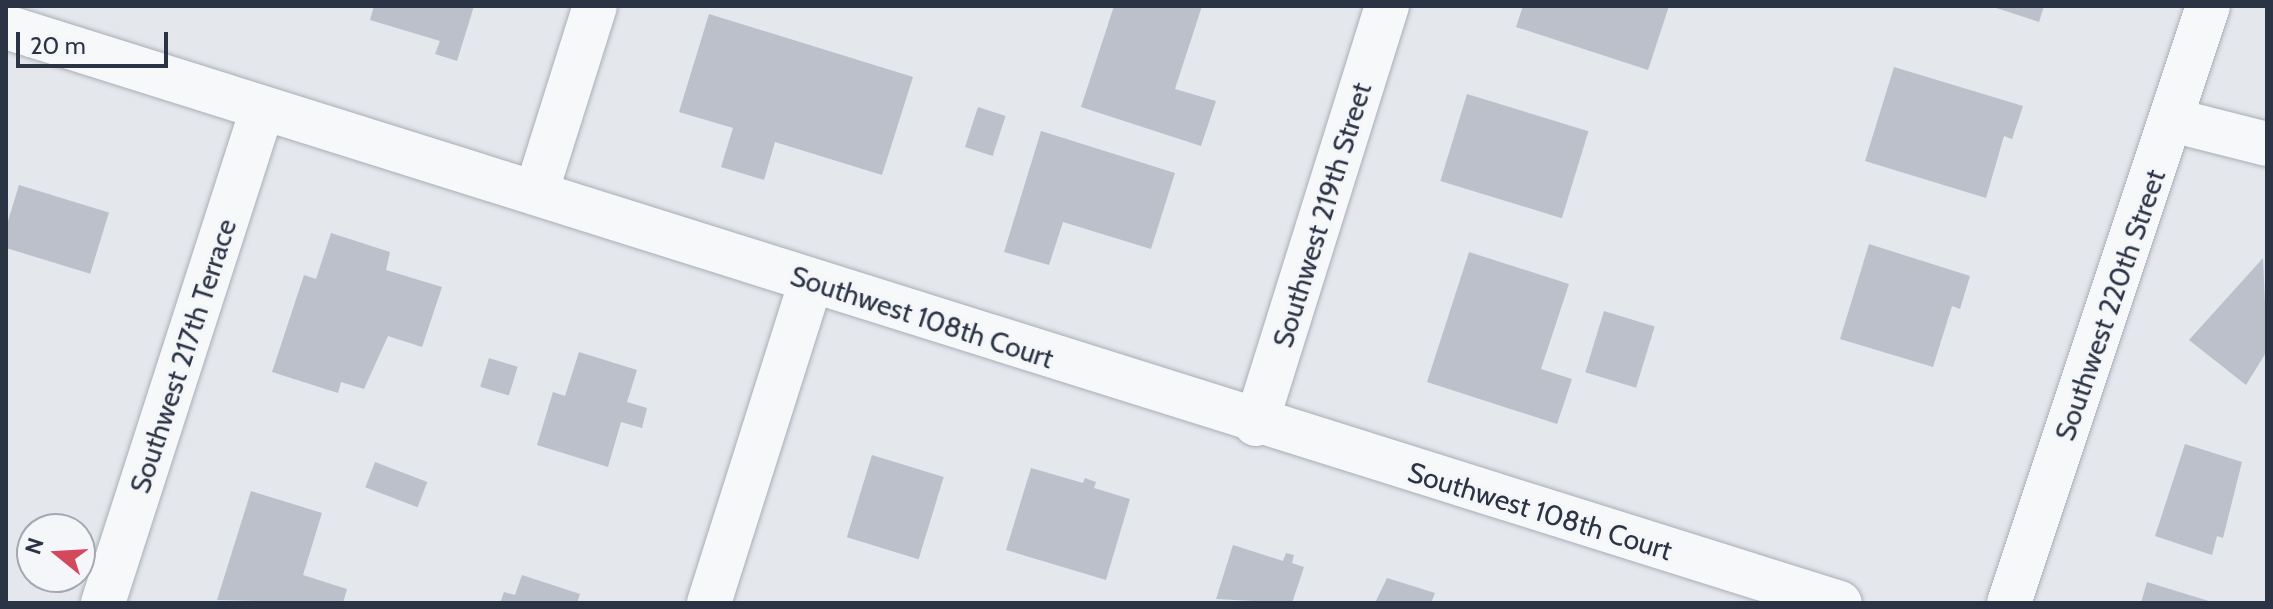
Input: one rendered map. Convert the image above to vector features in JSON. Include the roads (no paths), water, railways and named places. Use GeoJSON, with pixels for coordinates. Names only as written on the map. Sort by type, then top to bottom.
{"type":"FeatureCollection","features":[{"type":"Feature","properties":{"kind":"street"},"geometry":{"type":"LineString","coordinates":[[536,193],[595,6]]}},
{"type":"Feature","properties":{"kind":"street","name":"Southwest 219th Street"},"geometry":{"type":"LineString","coordinates":[[1256,424],[1387,6]]}},
{"type":"Feature","properties":{"kind":"street","name":"Southwest 220th Street"},"geometry":{"type":"LineString","coordinates":[[2009,603],[2208,6]]}},
{"type":"Feature","properties":{"kind":"street","name":"Southwest 108th Court"},"geometry":{"type":"LineString","coordinates":[[6,27],[1256,424],[1840,603]]}},
{"type":"Feature","properties":{"kind":"street","name":"Southwest 217th Terrace"},"geometry":{"type":"LineString","coordinates":[[103,603],[262,110]]}},
{"type":"Feature","properties":{"kind":"street"},"geometry":{"type":"LineString","coordinates":[[2172,120],[2267,144]]}},
{"type":"Feature","properties":{"kind":"street"},"geometry":{"type":"LineString","coordinates":[[709,603],[811,282]]}}]}
